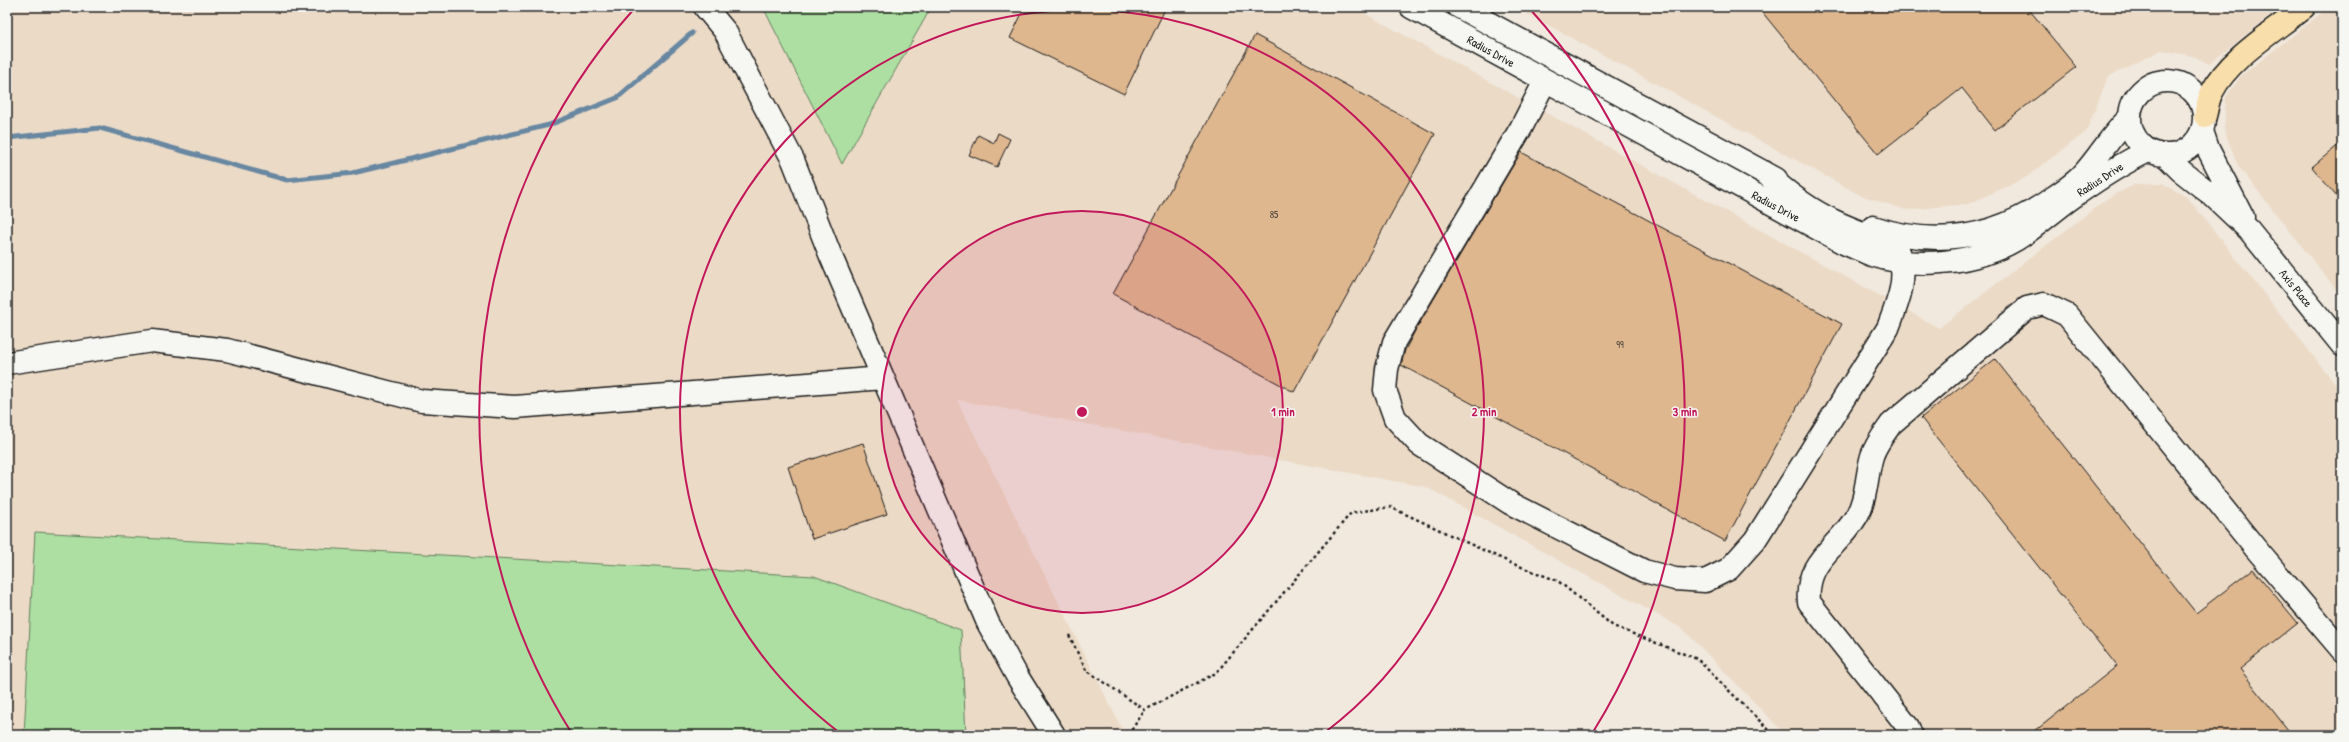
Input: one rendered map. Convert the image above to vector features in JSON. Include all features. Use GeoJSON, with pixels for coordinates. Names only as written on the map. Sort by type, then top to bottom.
{"type":"FeatureCollection","features":[{"type":"Feature","properties":{"kind":"highway"},"geometry":{"type":"LineString","coordinates":[[2203,124],[2211,93],[2223,75],[2237,60],[2304,7]]}},
{"type":"Feature","properties":{"kind":"street"},"geometry":{"type":"LineString","coordinates":[[705,7],[726,31],[793,160],[830,254],[988,623],[1017,676],[1054,735]]}},
{"type":"Feature","properties":{"kind":"street","name":"Radius Drive"},"geometry":{"type":"LineString","coordinates":[[1410,7],[1844,243],[1873,255],[1902,261],[1932,262],[1960,259],[1989,252],[2016,240],[2070,199],[2122,164],[2157,153]]}},
{"type":"Feature","properties":{"kind":"street"},"geometry":{"type":"LineString","coordinates":[[1441,7],[1469,22],[1475,29],[1474,42]]}},
{"type":"Feature","properties":{"kind":"street","name":"Radius Drive"},"geometry":{"type":"LineString","coordinates":[[1459,7],[1859,223],[1888,232],[1924,238],[1945,238],[1986,233],[2015,222],[2039,208],[2085,173],[2114,133],[2129,118]]}},
{"type":"Feature","properties":{"kind":"street"},"geometry":{"type":"LineString","coordinates":[[1523,42],[1520,48],[1522,56],[1526,60],[1614,110],[1647,137]]}},
{"type":"Feature","properties":{"kind":"street"},"geometry":{"type":"LineString","coordinates":[[1545,81],[1521,128],[1394,342],[1387,369],[1385,390],[1395,418],[1419,444],[1510,503],[1644,571],[1676,579],[1705,581],[1729,569],[1755,540],[1888,328],[1901,295],[1902,261],[1899,252],[1891,246],[1831,220],[1792,197],[1764,172]]}},
{"type":"Feature","properties":{"kind":"street"},"geometry":{"type":"LineString","coordinates":[[2172,81],[2191,89],[2198,97],[2203,124],[2197,141],[2188,149],[2178,154],[2157,153],[2134,137],[2129,118],[2133,101],[2138,94],[2153,83],[2172,81]]}},
{"type":"Feature","properties":{"kind":"street","name":"Axis Place"},"geometry":{"type":"LineString","coordinates":[[2203,124],[2208,149],[2249,230]]}},
{"type":"Feature","properties":{"kind":"street","name":"Axis Place"},"geometry":{"type":"LineString","coordinates":[[2157,153],[2212,196],[2249,230],[2342,345]]}},
{"type":"Feature","properties":{"kind":"street"},"geometry":{"type":"LineString","coordinates":[[1902,261],[1908,252],[1919,245],[1945,238]]}},
{"type":"Feature","properties":{"kind":"street"},"geometry":{"type":"LineString","coordinates":[[1911,735],[1908,728],[1809,602],[1808,589],[1810,578],[1815,566],[1856,517],[1864,497],[1872,455],[1879,441],[1891,424],[2027,308],[2044,304],[2067,315],[2256,549],[2342,650]]}},
{"type":"Feature","properties":{"kind":"street"},"geometry":{"type":"LineString","coordinates":[[7,363],[152,341],[226,350],[422,401],[515,407],[883,378]]}},
{"type":"Feature","properties":{"kind":"path"},"geometry":{"type":"LineString","coordinates":[[1128,735],[1146,710],[1216,673],[1351,513],[1390,507],[1511,563],[1558,581],[1613,626],[1697,659],[1774,735]]}},
{"type":"Feature","properties":{"kind":"path"},"geometry":{"type":"LineString","coordinates":[[1069,635],[1086,670],[1146,710]]}},
{"type":"Feature","properties":{"kind":"shaded area"},"geometry":{"type":"Polygon","coordinates":[[[7,7],[763,7],[842,163],[928,13],[933,7],[1353,7],[1939,328],[2108,198],[2136,184],[2162,183],[2188,198],[2342,392],[2342,735],[1786,735],[1683,629],[1426,487],[957,400],[1121,727],[1123,735],[7,735],[7,7]]]}},
{"type":"Feature","properties":{"kind":"shaded area"},"geometry":{"type":"Polygon","coordinates":[[[1515,7],[2281,7],[2209,64],[2196,57],[2162,50],[2108,77],[2086,132],[2025,178],[1968,204],[1906,210],[1860,195],[1515,7]]]}},
{"type":"Feature","properties":{"kind":"shaded area"},"geometry":{"type":"Polygon","coordinates":[[[2329,7],[2342,7],[2342,297],[2238,166],[2224,129],[2226,97],[2241,76],[2329,7]]]}},
{"type":"Feature","properties":{"kind":"green space"},"geometry":{"type":"Polygon","coordinates":[[[763,7],[933,7],[928,13],[842,164],[763,7]]]}},
{"type":"Feature","properties":{"kind":"green space"},"geometry":{"type":"Polygon","coordinates":[[[35,532],[814,576],[961,630],[966,735],[24,735],[35,532]]]}},
{"type":"Feature","properties":{"kind":"building"},"geometry":{"type":"Polygon","coordinates":[[[1025,7],[1166,7],[1124,94],[1010,38],[1025,7]]]}},
{"type":"Feature","properties":{"kind":"building"},"geometry":{"type":"Polygon","coordinates":[[[1758,7],[2027,7],[2076,67],[1995,130],[1962,88],[1878,154],[1758,7]]]}},
{"type":"Feature","properties":{"kind":"building"},"geometry":{"type":"Polygon","coordinates":[[[1255,35],[1435,134],[1294,392],[1113,294],[1255,35]]]}},
{"type":"Feature","properties":{"kind":"building"},"geometry":{"type":"Polygon","coordinates":[[[998,133],[1010,139],[997,167],[969,155],[978,135],[994,143],[998,133]]]}},
{"type":"Feature","properties":{"kind":"building"},"geometry":{"type":"Polygon","coordinates":[[[2342,142],[2342,203],[2312,167],[2342,142]]]}},
{"type":"Feature","properties":{"kind":"building"},"geometry":{"type":"Polygon","coordinates":[[[1521,152],[1842,324],[1725,541],[1401,365],[1405,350],[1416,329],[1521,152]]]}},
{"type":"Feature","properties":{"kind":"building"},"geometry":{"type":"Polygon","coordinates":[[[1995,359],[2196,613],[2253,569],[2298,623],[2240,669],[2292,735],[2030,735],[2117,666],[1921,418],[1995,359]]]}},
{"type":"Feature","properties":{"kind":"building"},"geometry":{"type":"Polygon","coordinates":[[[863,443],[887,514],[812,539],[788,467],[863,443]]]}},
{"type":"Feature","properties":{"kind":"waterway"},"geometry":{"type":"LineString","coordinates":[[7,138],[100,128],[287,180],[353,173],[549,125],[617,98],[692,33]]}}]}
